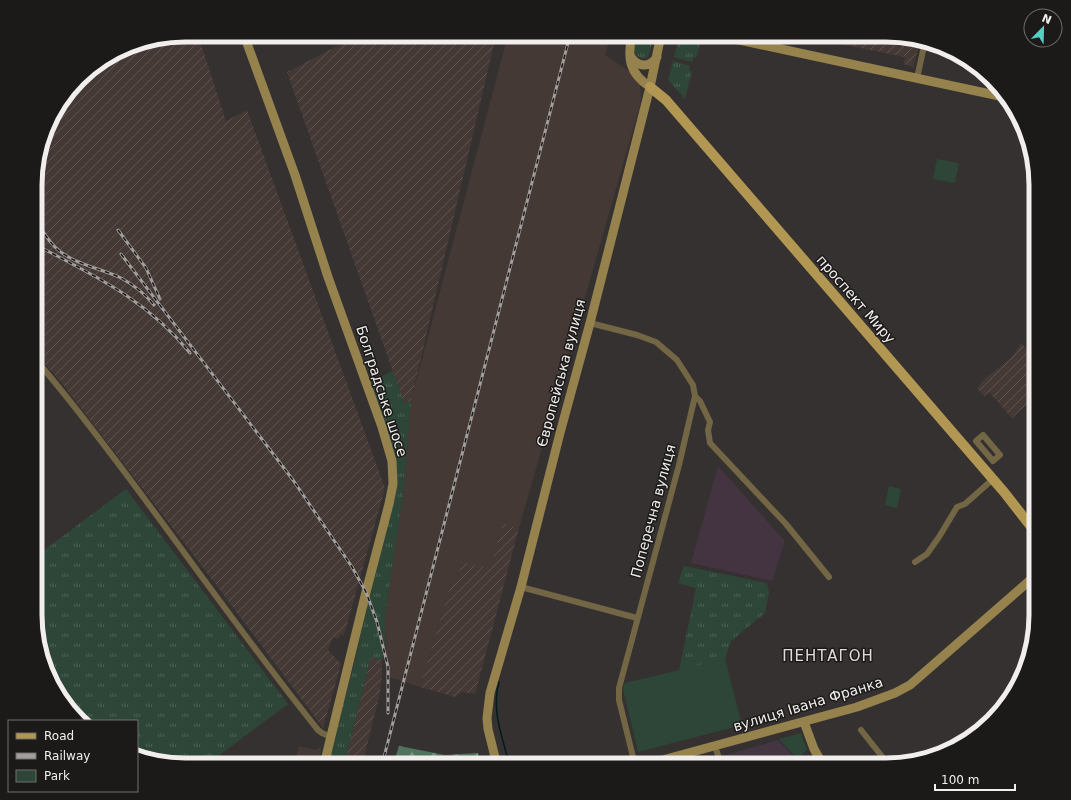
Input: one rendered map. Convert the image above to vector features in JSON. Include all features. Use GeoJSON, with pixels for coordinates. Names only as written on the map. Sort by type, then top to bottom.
{"type":"FeatureCollection","features":[{"type":"Feature","properties":{"kind":"main road","name":"Болградське шосе"},"geometry":{"type":"LineString","coordinates":[[247,42],[295,174],[328,277],[382,427],[392,461],[393,484],[390,504],[364,597],[326,758]]}},
{"type":"Feature","properties":{"kind":"main road"},"geometry":{"type":"LineString","coordinates":[[631,42],[629,60],[632,68],[643,82],[650,86]]}},
{"type":"Feature","properties":{"kind":"main road","name":"Європейська вулиця"},"geometry":{"type":"LineString","coordinates":[[495,758],[488,729],[487,718],[490,693],[520,588],[590,323],[660,42]]}},
{"type":"Feature","properties":{"kind":"main road"},"geometry":{"type":"LineString","coordinates":[[749,42],[997,95]]}},
{"type":"Feature","properties":{"kind":"main road"},"geometry":{"type":"LineString","coordinates":[[629,54],[634,62],[644,65],[653,62],[658,54]]}},
{"type":"Feature","properties":{"kind":"main road","name":"проспект Миру"},"geometry":{"type":"LineString","coordinates":[[650,86],[666,100],[1029,525]]}},
{"type":"Feature","properties":{"kind":"main road","name":"вулиця Івана Франка"},"geometry":{"type":"LineString","coordinates":[[670,758],[857,708],[895,693],[910,685],[1029,581]]}},
{"type":"Feature","properties":{"kind":"main road"},"geometry":{"type":"LineString","coordinates":[[804,722],[819,758]]}},
{"type":"Feature","properties":{"kind":"street"},"geometry":{"type":"LineString","coordinates":[[917,78],[924,47]]}},
{"type":"Feature","properties":{"kind":"street"},"geometry":{"type":"LineString","coordinates":[[590,323],[656,342],[677,360],[693,385],[696,396],[710,422],[708,430],[710,443],[786,524],[829,577]]}},
{"type":"Feature","properties":{"kind":"street"},"geometry":{"type":"LineString","coordinates":[[42,367],[106,446],[293,699],[318,730],[331,737]]}},
{"type":"Feature","properties":{"kind":"street","name":"Поперечна вулиця"},"geometry":{"type":"LineString","coordinates":[[634,758],[619,700],[619,688],[696,396]]}},
{"type":"Feature","properties":{"kind":"street"},"geometry":{"type":"LineString","coordinates":[[915,562],[927,554],[957,507],[964,504],[992,480]]}},
{"type":"Feature","properties":{"kind":"street"},"geometry":{"type":"LineString","coordinates":[[520,588],[637,618]]}},
{"type":"Feature","properties":{"kind":"street"},"geometry":{"type":"LineString","coordinates":[[862,730],[883,758]]}},
{"type":"Feature","properties":{"kind":"street"},"geometry":{"type":"LineString","coordinates":[[715,746],[719,758]]}},
{"type":"Feature","properties":{"kind":"shaded area"},"geometry":{"type":"Polygon","coordinates":[[[176,42],[200,42],[226,121],[247,110],[385,488],[344,635],[341,634],[338,639],[333,637],[328,650],[341,664],[323,728],[214,582],[61,382],[42,361],[42,176],[47,148],[53,130],[66,106],[84,84],[114,61],[130,53],[157,45],[176,42]]]}},
{"type":"Feature","properties":{"kind":"shaded area"},"geometry":{"type":"Polygon","coordinates":[[[345,42],[494,42],[411,401],[404,403],[287,72],[345,42]]]}},
{"type":"Feature","properties":{"kind":"shaded area"},"geometry":{"type":"Polygon","coordinates":[[[506,42],[609,42],[605,55],[629,71],[635,78],[640,86],[640,105],[519,528],[503,525],[490,570],[465,562],[451,583],[420,687],[386,676],[385,615],[403,497],[411,401],[506,42]]]}},
{"type":"Feature","properties":{"kind":"shaded area"},"geometry":{"type":"Polygon","coordinates":[[[830,42],[895,42],[919,46],[913,67],[904,64],[905,57],[830,42]]]}},
{"type":"Feature","properties":{"kind":"shaded area"},"geometry":{"type":"Polygon","coordinates":[[[1021,343],[1029,352],[1029,402],[1012,418],[989,392],[984,396],[977,388],[981,382],[1013,356],[1021,343]]]}},
{"type":"Feature","properties":{"kind":"shaded area"},"geometry":{"type":"Polygon","coordinates":[[[718,466],[785,541],[772,581],[691,563],[718,466]]]}},
{"type":"Feature","properties":{"kind":"shaded area"},"geometry":{"type":"Polygon","coordinates":[[[503,524],[519,528],[475,694],[462,692],[455,697],[420,687],[451,583],[465,562],[490,569],[503,524]]]}},
{"type":"Feature","properties":{"kind":"shaded area"},"geometry":{"type":"Polygon","coordinates":[[[371,657],[382,661],[382,673],[380,693],[364,758],[346,758],[371,657]]]}},
{"type":"Feature","properties":{"kind":"shaded area"},"geometry":{"type":"Polygon","coordinates":[[[778,740],[795,758],[724,758],[723,756],[778,740]]]}},
{"type":"Feature","properties":{"kind":"shaded area"},"geometry":{"type":"Polygon","coordinates":[[[299,746],[316,750],[321,747],[320,758],[296,758],[299,746]]]}},
{"type":"Feature","properties":{"kind":"green space"},"geometry":{"type":"Polygon","coordinates":[[[636,42],[652,43],[648,57],[643,59],[636,55],[634,50],[636,42]]]}},
{"type":"Feature","properties":{"kind":"green space"},"geometry":{"type":"Polygon","coordinates":[[[678,42],[700,42],[696,58],[694,57],[692,62],[674,57],[678,42]]]}},
{"type":"Feature","properties":{"kind":"green space"},"geometry":{"type":"Polygon","coordinates":[[[673,61],[690,66],[689,70],[692,72],[685,99],[668,80],[673,61]]]}},
{"type":"Feature","properties":{"kind":"green space"},"geometry":{"type":"Polygon","coordinates":[[[937,159],[959,163],[955,183],[933,179],[937,159]]]}},
{"type":"Feature","properties":{"kind":"green space"},"geometry":{"type":"Polygon","coordinates":[[[393,371],[404,403],[411,401],[403,497],[385,615],[385,652],[382,661],[371,657],[346,758],[330,758],[357,652],[368,598],[395,496],[372,388],[379,378],[393,371]]]}},
{"type":"Feature","properties":{"kind":"green space"},"geometry":{"type":"Polygon","coordinates":[[[889,486],[901,489],[897,508],[885,505],[889,486]]]}},
{"type":"Feature","properties":{"kind":"green space"},"geometry":{"type":"Polygon","coordinates":[[[126,489],[288,704],[215,758],[176,758],[148,753],[138,750],[138,720],[89,720],[72,702],[61,686],[53,670],[47,652],[42,624],[42,552],[126,489]]]}},
{"type":"Feature","properties":{"kind":"green space"},"geometry":{"type":"Polygon","coordinates":[[[684,566],[767,583],[769,593],[765,613],[731,641],[725,659],[679,671],[696,588],[678,583],[684,566]]]}},
{"type":"Feature","properties":{"kind":"green space"},"geometry":{"type":"Polygon","coordinates":[[[725,659],[742,725],[638,752],[623,689],[625,683],[725,659]]]}},
{"type":"Feature","properties":{"kind":"green space"},"geometry":{"type":"Polygon","coordinates":[[[801,733],[807,750],[796,758],[779,739],[801,733]]]}},
{"type":"Feature","properties":{"kind":"green space"},"geometry":{"type":"Polygon","coordinates":[[[399,746],[445,755],[478,753],[479,758],[395,758],[399,746]]]}},
{"type":"Feature","properties":{"kind":"waterway"},"geometry":{"type":"LineString","coordinates":[[499,682],[496,702],[498,722],[508,758]]}},
{"type":"Feature","properties":{"kind":"railway"},"geometry":{"type":"LineString","coordinates":[[384,758],[568,42]]}},
{"type":"Feature","properties":{"kind":"railway"},"geometry":{"type":"LineString","coordinates":[[42,230],[49,241],[62,253],[78,262],[121,278],[139,290],[154,305]]}},
{"type":"Feature","properties":{"kind":"railway"},"geometry":{"type":"LineString","coordinates":[[118,230],[146,268],[160,299]]}},
{"type":"Feature","properties":{"kind":"railway"},"geometry":{"type":"LineString","coordinates":[[42,248],[99,279],[138,304],[173,334],[190,353]]}},
{"type":"Feature","properties":{"kind":"railway"},"geometry":{"type":"LineString","coordinates":[[121,254],[293,480],[352,567],[366,592],[377,622],[388,667],[388,713]]}},
{"type":"Feature","properties":{"kind":"district","name":"ПЕНТАГОН"},"geometry":{"type":"Point","coordinates":[828,656]}}]}
